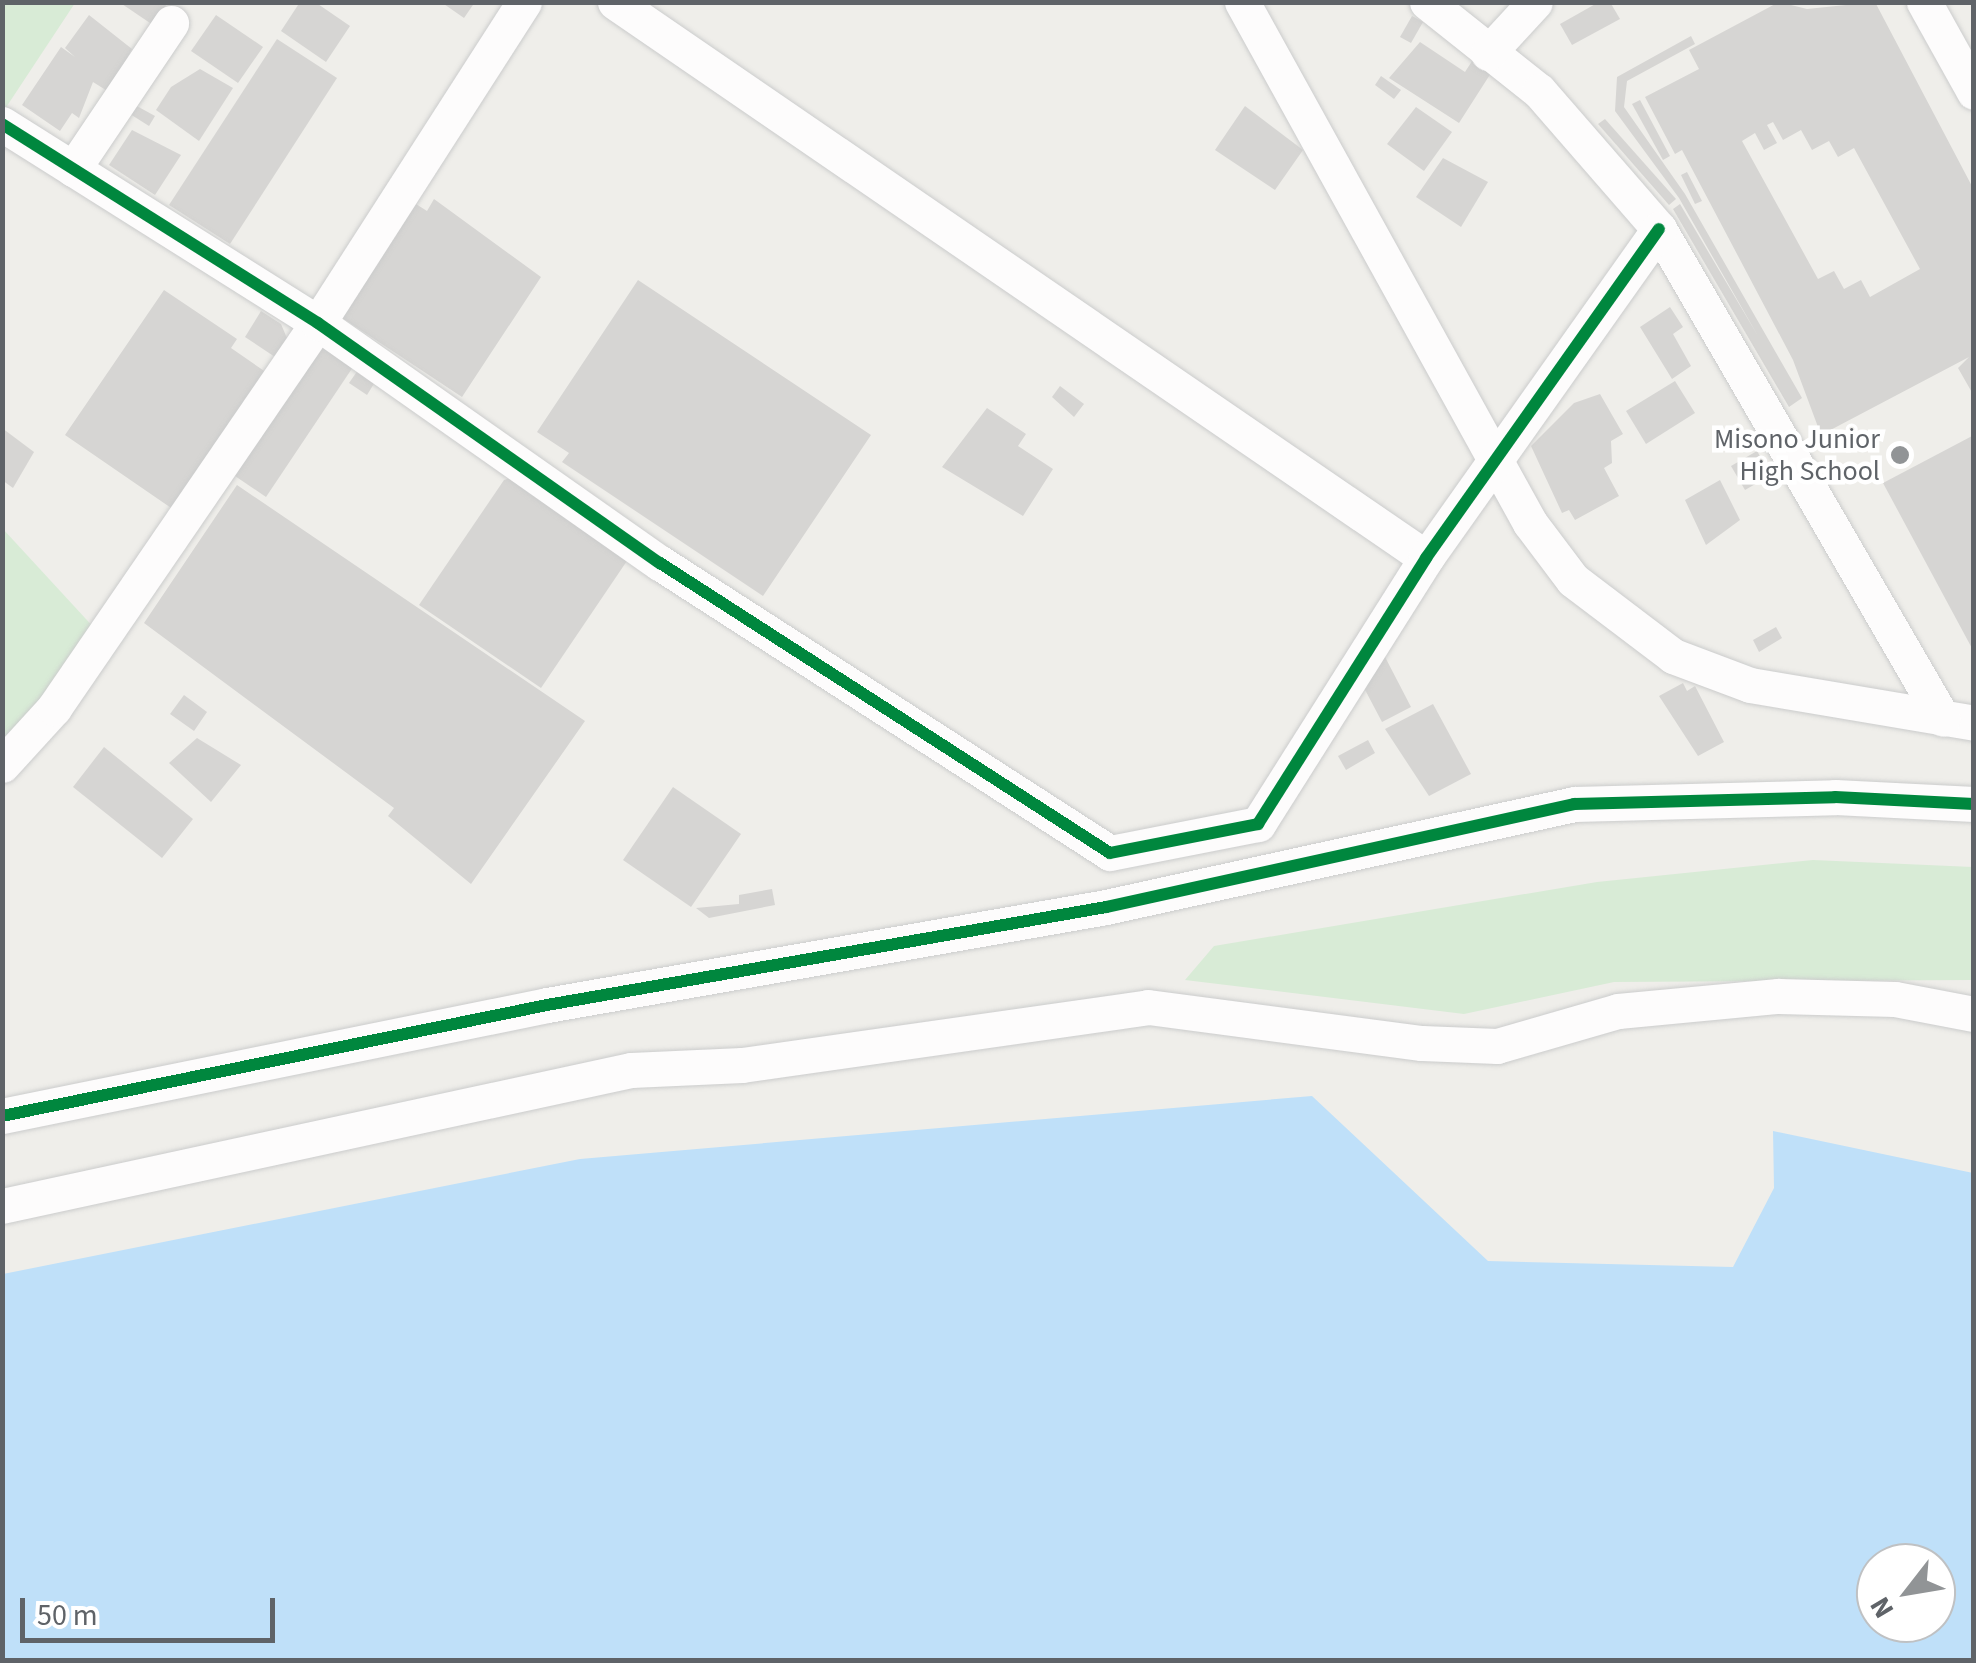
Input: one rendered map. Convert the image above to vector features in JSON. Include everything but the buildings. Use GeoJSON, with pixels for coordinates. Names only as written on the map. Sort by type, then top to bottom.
{"type":"FeatureCollection","features":[{"type":"Feature","properties":{"kind":"street"},"geometry":{"type":"LineString","coordinates":[[2,765],[54,708],[318,323],[524,2]]}},
{"type":"Feature","properties":{"kind":"street"},"geometry":{"type":"LineString","coordinates":[[615,2],[1426,558]]}},
{"type":"Feature","properties":{"kind":"street"},"geometry":{"type":"LineString","coordinates":[[1242,2],[1530,523],[1573,580],[1673,656],[1750,684],[1958,721]]}},
{"type":"Feature","properties":{"kind":"street"},"geometry":{"type":"LineString","coordinates":[[1427,2],[1538,91],[1659,229],[1958,721]]}},
{"type":"Feature","properties":{"kind":"street"},"geometry":{"type":"LineString","coordinates":[[1488,54],[1536,2]]}},
{"type":"Feature","properties":{"kind":"street"},"geometry":{"type":"LineString","coordinates":[[1924,2],[1974,92]]}},
{"type":"Feature","properties":{"kind":"street"},"geometry":{"type":"LineString","coordinates":[[73,169],[171,23]]}},
{"type":"Feature","properties":{"kind":"street"},"geometry":{"type":"LineString","coordinates":[[8,138],[73,169],[318,323],[660,563],[1110,853],[1258,824],[1426,558],[1659,229]]}},
{"type":"Feature","properties":{"kind":"street"},"geometry":{"type":"LineString","coordinates":[[2,1116],[547,1005],[1052,918],[1574,804],[1835,796],[1974,804]]}},
{"type":"Feature","properties":{"kind":"street"},"geometry":{"type":"LineString","coordinates":[[2,1206],[631,1070],[742,1065],[1148,1007],[1422,1044],[1496,1046],[1618,1011],[1778,996],[1895,999],[1974,1014]]}},
{"type":"Feature","properties":{"kind":"green space"},"geometry":{"type":"Polygon","coordinates":[[[3,3],[75,3],[3,112],[3,3]]]}},
{"type":"Feature","properties":{"kind":"green space"},"geometry":{"type":"Polygon","coordinates":[[[3,529],[97,631],[3,743],[3,529]]]}},
{"type":"Feature","properties":{"kind":"green space"},"geometry":{"type":"Polygon","coordinates":[[[1813,860],[1973,867],[1973,980],[1614,982],[1464,1014],[1185,980],[1214,946],[1597,882],[1813,860]]]}},
{"type":"Feature","properties":{"kind":"water"},"geometry":{"type":"Polygon","coordinates":[[[1312,1096],[1488,1261],[1733,1267],[1774,1188],[1773,1131],[1973,1173],[1973,1660],[3,1660],[3,1274],[580,1159],[1312,1096]]]}},
{"type":"Feature","properties":{"kind":"cycle path"},"geometry":{"type":"LineString","coordinates":[[2,124],[318,323],[660,563],[1110,853],[1258,824],[1426,558],[1659,229]]}},
{"type":"Feature","properties":{"kind":"cycle path"},"geometry":{"type":"LineString","coordinates":[[2,1116],[547,1005],[1106,907],[1574,804],[1835,797],[1974,804]]}},
{"type":"Feature","properties":{"kind":"place","name":"Misono Junior High School"},"geometry":{"type":"Point","coordinates":[1900,455]}}]}
